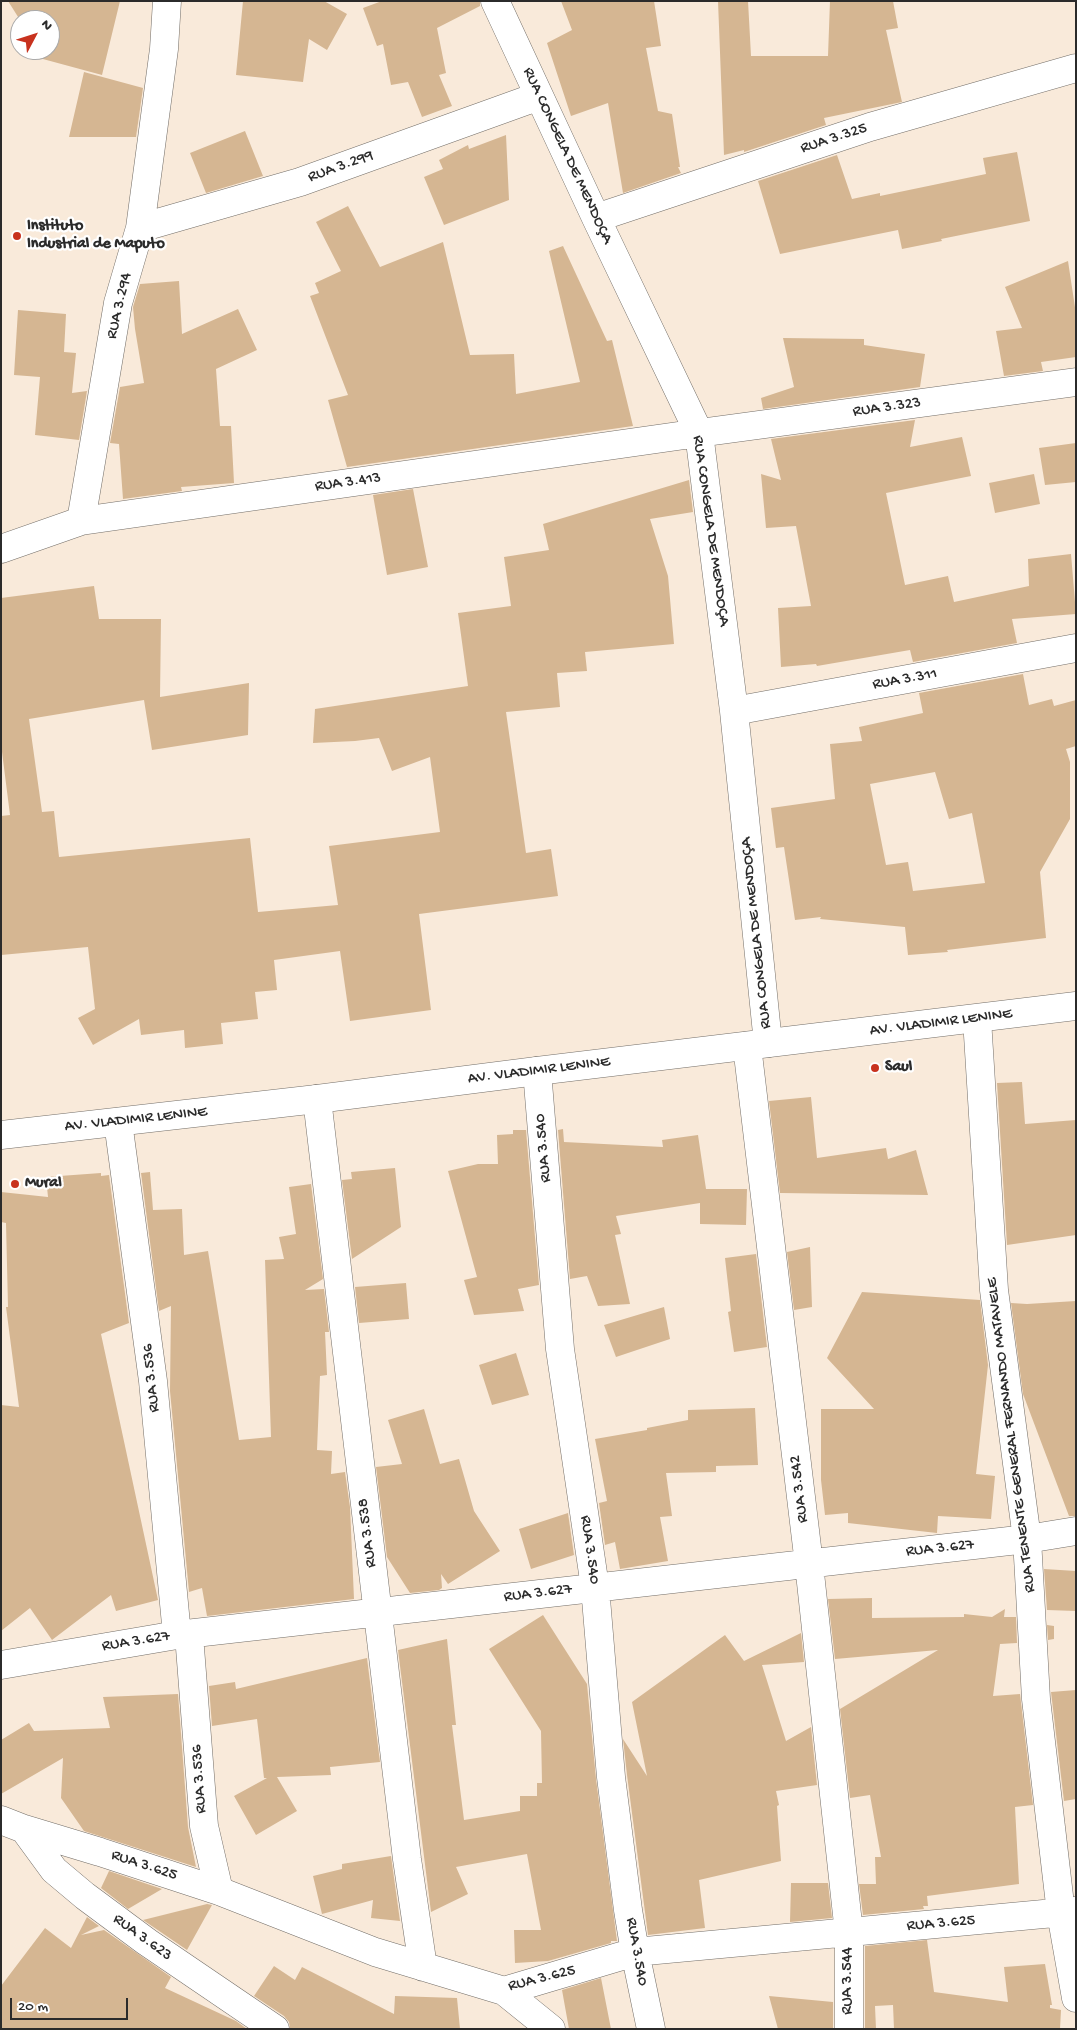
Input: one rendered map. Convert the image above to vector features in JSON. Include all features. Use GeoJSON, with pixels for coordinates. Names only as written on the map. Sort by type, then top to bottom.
{"type":"FeatureCollection","features":[{"type":"Feature","properties":{"kind":"street","name":"RUA 3.294"},"geometry":{"type":"LineString","coordinates":[[81,521],[118,303],[140,228],[164,49],[167,1]]}},
{"type":"Feature","properties":{"kind":"street","name":"RUA CONGELA DE MENDOÇA"},"geometry":{"type":"LineString","coordinates":[[495,1],[699,433],[734,711],[757,1044]]}},
{"type":"Feature","properties":{"kind":"street","name":"RUA 3.325"},"geometry":{"type":"LineString","coordinates":[[596,218],[870,127],[1076,68]]}},
{"type":"Feature","properties":{"kind":"street","name":"RUA 3.299"},"geometry":{"type":"LineString","coordinates":[[140,228],[300,182],[539,96]]}},
{"type":"Feature","properties":{"kind":"street","name":"RUA 3.323"},"geometry":{"type":"LineString","coordinates":[[699,433],[1076,382]]}},
{"type":"Feature","properties":{"kind":"street","name":"RUA 3.413"},"geometry":{"type":"LineString","coordinates":[[1,549],[81,521],[699,433]]}},
{"type":"Feature","properties":{"kind":"street","name":"RUA 3.311"},"geometry":{"type":"LineString","coordinates":[[734,711],[1076,648]]}},
{"type":"Feature","properties":{"kind":"street","name":"AV. VLADIMIR LENINE"},"geometry":{"type":"LineString","coordinates":[[1,1135],[316,1099],[1076,1006]]}},
{"type":"Feature","properties":{"kind":"street","name":"RUA TENENTE GENERAL FERNANDO MATAVELE"},"geometry":{"type":"LineString","coordinates":[[977,1019],[994,1290],[1027,1539],[1036,1699],[1068,1912],[1076,1998]]}},
{"type":"Feature","properties":{"kind":"street","name":"RUA 3.542"},"geometry":{"type":"LineString","coordinates":[[757,1044],[808,1564],[848,1933]]}},
{"type":"Feature","properties":{"kind":"street","name":"RUA 3.540"},"geometry":{"type":"LineString","coordinates":[[537,1071],[560,1349],[595,1587],[611,1776],[635,1952],[651,2029]]}},
{"type":"Feature","properties":{"kind":"street","name":"RUA 3.538"},"geometry":{"type":"LineString","coordinates":[[316,1099],[407,1859],[423,1967]]}},
{"type":"Feature","properties":{"kind":"street","name":"RUA 3.536"},"geometry":{"type":"LineString","coordinates":[[118,1122],[153,1382],[204,1826],[219,1891]]}},
{"type":"Feature","properties":{"kind":"street","name":"RUA 3.627"},"geometry":{"type":"LineString","coordinates":[[1,1665],[183,1635],[1027,1539],[1076,1531]]}},
{"type":"Feature","properties":{"kind":"street","name":"RUA 3.625"},"geometry":{"type":"LineString","coordinates":[[13,1825],[219,1891],[375,1952],[504,1990],[635,1952],[1068,1912]]}},
{"type":"Feature","properties":{"kind":"street","name":"RUA 3.623"},"geometry":{"type":"LineString","coordinates":[[13,1825],[54,1870],[85,1896],[147,1942],[275,2029]]}},
{"type":"Feature","properties":{"kind":"street","name":"RUA 3.544"},"geometry":{"type":"LineString","coordinates":[[848,1933],[848,2029]]}},
{"type":"Feature","properties":{"kind":"street"},"geometry":{"type":"LineString","coordinates":[[504,1990],[551,2029]]}},
{"type":"Feature","properties":{"kind":"building"},"geometry":{"type":"Polygon","coordinates":[[[8,1],[120,1],[102,75],[47,60],[60,60],[60,10],[14,10],[8,1]]]}},
{"type":"Feature","properties":{"kind":"building"},"geometry":{"type":"Polygon","coordinates":[[[243,1],[324,1],[347,14],[327,50],[309,39],[303,82],[236,75],[243,1]]]}},
{"type":"Feature","properties":{"kind":"building"},"geometry":{"type":"Polygon","coordinates":[[[382,1],[480,1],[480,6],[437,28],[446,73],[439,75],[452,106],[422,117],[408,82],[391,85],[383,44],[377,46],[363,8],[382,1]]]}},
{"type":"Feature","properties":{"kind":"building"},"geometry":{"type":"Polygon","coordinates":[[[561,1],[654,1],[661,46],[646,48],[658,111],[672,114],[680,167],[678,167],[681,173],[623,193],[608,103],[571,116],[547,43],[572,30],[561,1]]]}},
{"type":"Feature","properties":{"kind":"building"},"geometry":{"type":"Polygon","coordinates":[[[718,1],[748,1],[751,56],[828,56],[830,1],[893,1],[898,28],[886,30],[902,102],[824,118],[826,125],[744,152],[744,150],[724,155],[718,1]]]}},
{"type":"Feature","properties":{"kind":"building"},"geometry":{"type":"Polygon","coordinates":[[[84,72],[143,88],[136,137],[69,137],[84,72]]]}},
{"type":"Feature","properties":{"kind":"building"},"geometry":{"type":"Polygon","coordinates":[[[245,131],[263,176],[206,193],[190,153],[245,131]]]}},
{"type":"Feature","properties":{"kind":"building"},"geometry":{"type":"Polygon","coordinates":[[[506,135],[509,200],[444,225],[424,177],[443,169],[439,160],[468,145],[469,149],[506,135]]]}},
{"type":"Feature","properties":{"kind":"building"},"geometry":{"type":"Polygon","coordinates":[[[1017,152],[1030,221],[902,249],[898,230],[780,254],[758,181],[837,155],[852,199],[880,193],[880,196],[986,174],[983,158],[1017,152]]]}},
{"type":"Feature","properties":{"kind":"building"},"geometry":{"type":"Polygon","coordinates":[[[348,206],[380,267],[443,242],[470,355],[514,354],[516,394],[580,382],[549,251],[563,246],[607,341],[612,340],[633,426],[347,467],[328,400],[348,395],[310,296],[319,293],[315,283],[341,271],[316,222],[348,206]]]}},
{"type":"Feature","properties":{"kind":"building"},"geometry":{"type":"Polygon","coordinates":[[[1068,261],[1076,314],[1076,357],[1041,362],[1043,371],[1004,376],[996,331],[1022,328],[1005,287],[1068,261]]]}},
{"type":"Feature","properties":{"kind":"building"},"geometry":{"type":"Polygon","coordinates":[[[179,281],[182,334],[238,309],[257,350],[216,369],[220,426],[231,426],[234,483],[181,487],[182,491],[123,499],[119,444],[110,443],[120,387],[144,383],[133,307],[140,284],[179,281]]]}},
{"type":"Feature","properties":{"kind":"building"},"geometry":{"type":"Polygon","coordinates":[[[18,310],[66,314],[64,352],[76,353],[72,393],[87,391],[79,440],[35,435],[40,377],[14,375],[18,310]]]}},
{"type":"Feature","properties":{"kind":"building"},"geometry":{"type":"Polygon","coordinates":[[[783,338],[864,339],[864,345],[925,354],[920,387],[763,409],[761,398],[794,387],[783,338]]]}},
{"type":"Feature","properties":{"kind":"building"},"geometry":{"type":"Polygon","coordinates":[[[915,420],[910,447],[962,437],[971,476],[886,493],[905,585],[948,576],[954,602],[1029,586],[1028,559],[1071,554],[1076,614],[1012,619],[1017,643],[913,662],[910,650],[817,666],[816,664],[781,667],[778,608],[811,606],[796,526],[766,528],[761,474],[781,480],[771,439],[915,420]]]}},
{"type":"Feature","properties":{"kind":"building"},"geometry":{"type":"Polygon","coordinates":[[[1076,443],[1076,482],[1045,485],[1039,448],[1076,443]]]}},
{"type":"Feature","properties":{"kind":"building"},"geometry":{"type":"Polygon","coordinates":[[[1034,474],[1040,504],[995,513],[989,483],[1034,474]]]}},
{"type":"Feature","properties":{"kind":"building"},"geometry":{"type":"Polygon","coordinates":[[[689,480],[693,512],[650,519],[668,576],[674,644],[585,652],[587,671],[557,673],[560,707],[506,712],[526,853],[551,849],[558,896],[419,914],[431,1010],[350,1021],[340,951],[274,960],[277,990],[255,992],[258,1019],[221,1023],[223,1044],[185,1048],[184,1030],[141,1035],[139,1019],[93,1045],[78,1018],[95,1009],[88,947],[1,955],[1,816],[10,815],[1,744],[1,598],[94,586],[99,619],[161,619],[160,697],[249,683],[248,735],[152,750],[144,700],[29,719],[42,812],[54,811],[59,857],[250,838],[258,912],[338,905],[329,846],[440,832],[430,757],[392,771],[379,738],[313,743],[315,709],[468,686],[458,613],[511,606],[504,557],[549,550],[543,524],[689,480]]]}},
{"type":"Feature","properties":{"kind":"building"},"geometry":{"type":"Polygon","coordinates":[[[413,489],[428,567],[387,575],[373,495],[413,489]]]}},
{"type":"Feature","properties":{"kind":"building"},"geometry":{"type":"Polygon","coordinates":[[[1023,674],[1029,705],[1052,699],[1054,706],[1076,700],[1076,746],[1066,749],[1070,762],[1070,819],[1040,872],[1046,938],[947,950],[948,952],[908,955],[905,927],[820,919],[821,917],[795,920],[784,847],[776,848],[771,808],[835,799],[830,744],[862,741],[859,727],[923,713],[919,693],[1023,674]],[[935,772],[870,784],[886,865],[908,862],[913,891],[985,883],[972,813],[949,819],[935,772]]]}},
{"type":"Feature","properties":{"kind":"building"},"geometry":{"type":"Polygon","coordinates":[[[1022,1082],[1025,1124],[1076,1120],[1076,1235],[1007,1245],[997,1083],[1022,1082]]]}},
{"type":"Feature","properties":{"kind":"building"},"geometry":{"type":"Polygon","coordinates":[[[811,1097],[817,1158],[886,1148],[888,1159],[916,1150],[928,1195],[780,1193],[769,1101],[811,1097]]]}},
{"type":"Feature","properties":{"kind":"building"},"geometry":{"type":"Polygon","coordinates":[[[563,1129],[564,1142],[663,1147],[662,1140],[698,1135],[706,1189],[747,1189],[746,1225],[700,1224],[700,1203],[616,1216],[621,1234],[615,1235],[630,1304],[598,1306],[587,1276],[570,1279],[558,1130],[563,1129]]]}},
{"type":"Feature","properties":{"kind":"building"},"geometry":{"type":"Polygon","coordinates":[[[513,1130],[526,1130],[539,1285],[518,1289],[524,1311],[474,1315],[464,1280],[477,1277],[448,1171],[478,1164],[498,1164],[497,1135],[513,1134],[513,1130]]]}},
{"type":"Feature","properties":{"kind":"building"},"geometry":{"type":"Polygon","coordinates":[[[395,1168],[401,1227],[352,1259],[342,1180],[352,1179],[351,1172],[395,1168]]]}},
{"type":"Feature","properties":{"kind":"building"},"geometry":{"type":"Polygon","coordinates":[[[150,1172],[153,1210],[182,1209],[184,1255],[208,1251],[239,1440],[271,1437],[265,1260],[284,1259],[279,1237],[296,1234],[289,1187],[311,1184],[323,1279],[305,1290],[324,1289],[329,1332],[325,1332],[327,1375],[320,1376],[317,1450],[332,1451],[331,1474],[345,1472],[350,1507],[354,1599],[207,1616],[202,1588],[189,1592],[170,1391],[171,1306],[159,1311],[141,1173],[150,1172]]]}},
{"type":"Feature","properties":{"kind":"building"},"geometry":{"type":"Polygon","coordinates":[[[101,1173],[101,1176],[109,1175],[129,1323],[101,1334],[158,1600],[116,1611],[111,1595],[52,1640],[30,1608],[1,1631],[1,1405],[19,1407],[6,1307],[8,1307],[6,1223],[1,1222],[1,1192],[48,1197],[46,1177],[101,1173]]]}},
{"type":"Feature","properties":{"kind":"building"},"geometry":{"type":"Polygon","coordinates":[[[810,1247],[812,1307],[794,1310],[787,1252],[810,1247]]]}},
{"type":"Feature","properties":{"kind":"building"},"geometry":{"type":"Polygon","coordinates":[[[756,1254],[767,1347],[734,1352],[728,1312],[731,1311],[725,1258],[756,1254]]]}},
{"type":"Feature","properties":{"kind":"building"},"geometry":{"type":"Polygon","coordinates":[[[406,1283],[409,1319],[359,1323],[355,1287],[406,1283]]]}},
{"type":"Feature","properties":{"kind":"building"},"geometry":{"type":"Polygon","coordinates":[[[862,1292],[980,1300],[988,1365],[976,1474],[995,1476],[991,1519],[938,1516],[937,1533],[848,1523],[848,1513],[825,1515],[821,1480],[821,1409],[874,1409],[827,1358],[862,1292]]]}},
{"type":"Feature","properties":{"kind":"building"},"geometry":{"type":"Polygon","coordinates":[[[1076,1301],[1076,1516],[1069,1516],[1023,1394],[1011,1303],[1076,1301]]]}},
{"type":"Feature","properties":{"kind":"building"},"geometry":{"type":"Polygon","coordinates":[[[664,1307],[670,1339],[616,1357],[604,1325],[664,1307]]]}},
{"type":"Feature","properties":{"kind":"building"},"geometry":{"type":"Polygon","coordinates":[[[516,1353],[529,1395],[492,1405],[479,1365],[516,1353]]]}},
{"type":"Feature","properties":{"kind":"building"},"geometry":{"type":"Polygon","coordinates":[[[755,1408],[758,1465],[716,1466],[716,1472],[666,1473],[672,1516],[660,1517],[668,1561],[620,1569],[615,1542],[605,1545],[599,1503],[607,1501],[595,1439],[647,1430],[647,1428],[688,1420],[688,1410],[755,1408]]]}},
{"type":"Feature","properties":{"kind":"building"},"geometry":{"type":"Polygon","coordinates":[[[424,1409],[440,1464],[459,1459],[474,1511],[500,1551],[448,1584],[441,1574],[442,1588],[439,1590],[410,1593],[387,1557],[376,1467],[402,1464],[388,1420],[424,1409]]]}},
{"type":"Feature","properties":{"kind":"building"},"geometry":{"type":"Polygon","coordinates":[[[568,1513],[574,1555],[531,1569],[519,1529],[568,1513]]]}},
{"type":"Feature","properties":{"kind":"building"},"geometry":{"type":"Polygon","coordinates":[[[1044,1569],[1076,1571],[1076,1611],[1047,1610],[1044,1569]]]}},
{"type":"Feature","properties":{"kind":"building"},"geometry":{"type":"Polygon","coordinates":[[[872,1598],[872,1618],[964,1617],[964,1614],[992,1617],[1005,1609],[1004,1617],[1016,1617],[1017,1643],[1000,1644],[993,1696],[1020,1694],[1033,1805],[1015,1807],[1019,1884],[927,1896],[928,1906],[923,1906],[924,1909],[863,1915],[859,1884],[876,1884],[875,1857],[881,1857],[870,1795],[850,1798],[840,1709],[938,1650],[835,1659],[828,1599],[872,1598]]]}},
{"type":"Feature","properties":{"kind":"building"},"geometry":{"type":"Polygon","coordinates":[[[543,1615],[587,1684],[596,1779],[617,1941],[611,1941],[611,1943],[548,1961],[515,1963],[514,1930],[541,1930],[527,1854],[456,1867],[468,1894],[431,1912],[398,1650],[447,1639],[456,1725],[452,1725],[464,1820],[520,1811],[520,1796],[537,1796],[537,1783],[542,1783],[541,1731],[489,1649],[543,1615]]]}},
{"type":"Feature","properties":{"kind":"building"},"geometry":{"type":"Polygon","coordinates":[[[1047,1625],[1054,1626],[1054,1639],[1048,1640],[1047,1625]]]}},
{"type":"Feature","properties":{"kind":"building"},"geometry":{"type":"Polygon","coordinates":[[[801,1633],[804,1662],[762,1665],[786,1741],[811,1727],[817,1785],[776,1791],[779,1805],[777,1806],[781,1861],[699,1880],[705,1928],[648,1935],[623,1739],[647,1776],[632,1702],[725,1635],[744,1661],[801,1633]]]}},
{"type":"Feature","properties":{"kind":"building"},"geometry":{"type":"Polygon","coordinates":[[[367,1658],[380,1762],[330,1767],[331,1775],[277,1777],[297,1811],[256,1835],[234,1796],[267,1778],[264,1778],[257,1719],[212,1726],[209,1686],[235,1682],[236,1689],[367,1658]]]}},
{"type":"Feature","properties":{"kind":"building"},"geometry":{"type":"Polygon","coordinates":[[[1076,1690],[1076,1799],[1064,1801],[1051,1692],[1076,1690]]]}},
{"type":"Feature","properties":{"kind":"building"},"geometry":{"type":"Polygon","coordinates":[[[178,1694],[188,1827],[196,1867],[84,1831],[61,1798],[63,1758],[1,1794],[1,1740],[29,1723],[34,1731],[110,1728],[103,1697],[178,1694]]]}},
{"type":"Feature","properties":{"kind":"building"},"geometry":{"type":"Polygon","coordinates":[[[391,1856],[400,1921],[371,1918],[373,1900],[322,1914],[313,1876],[342,1869],[342,1864],[391,1856]]]}},
{"type":"Feature","properties":{"kind":"building"},"geometry":{"type":"Polygon","coordinates":[[[109,1871],[162,1889],[128,1909],[101,1888],[109,1871]]]}},
{"type":"Feature","properties":{"kind":"building"},"geometry":{"type":"Polygon","coordinates":[[[791,1883],[828,1883],[832,1918],[790,1922],[791,1883]]]}},
{"type":"Feature","properties":{"kind":"building"},"geometry":{"type":"Polygon","coordinates":[[[207,1904],[212,1905],[187,1950],[143,1920],[207,1904]]]}},
{"type":"Feature","properties":{"kind":"building"},"geometry":{"type":"Polygon","coordinates":[[[87,1917],[99,1926],[81,1935],[104,1930],[171,1977],[165,1988],[236,2021],[247,2029],[1,2029],[1,1986],[45,1928],[71,1948],[87,1917]]]}},
{"type":"Feature","properties":{"kind":"building"},"geometry":{"type":"Polygon","coordinates":[[[927,1940],[934,1992],[1008,2002],[1004,1967],[1045,1964],[1052,2005],[1050,2005],[1050,2008],[1061,2010],[1060,2029],[894,2029],[893,2005],[875,2006],[876,2029],[865,2029],[865,1946],[927,1940]]]}},
{"type":"Feature","properties":{"kind":"building"},"geometry":{"type":"Polygon","coordinates":[[[274,1966],[295,1980],[302,1967],[394,2014],[395,1996],[457,1998],[460,2029],[290,2029],[289,2022],[284,2016],[254,1996],[274,1966]]]}},
{"type":"Feature","properties":{"kind":"building"},"geometry":{"type":"Polygon","coordinates":[[[601,1978],[611,2029],[569,2029],[562,1990],[601,1978]]]}},
{"type":"Feature","properties":{"kind":"building"},"geometry":{"type":"Polygon","coordinates":[[[769,1996],[833,2002],[833,2029],[778,2029],[769,1996]]]}},
{"type":"Feature","properties":{"kind":"place","name":"Instituto Industrial de Maputo"},"geometry":{"type":"Point","coordinates":[17,236]}},
{"type":"Feature","properties":{"kind":"place","name":"Saul"},"geometry":{"type":"Point","coordinates":[875,1068]}},
{"type":"Feature","properties":{"kind":"place","name":"Mural"},"geometry":{"type":"Point","coordinates":[15,1184]}}]}
